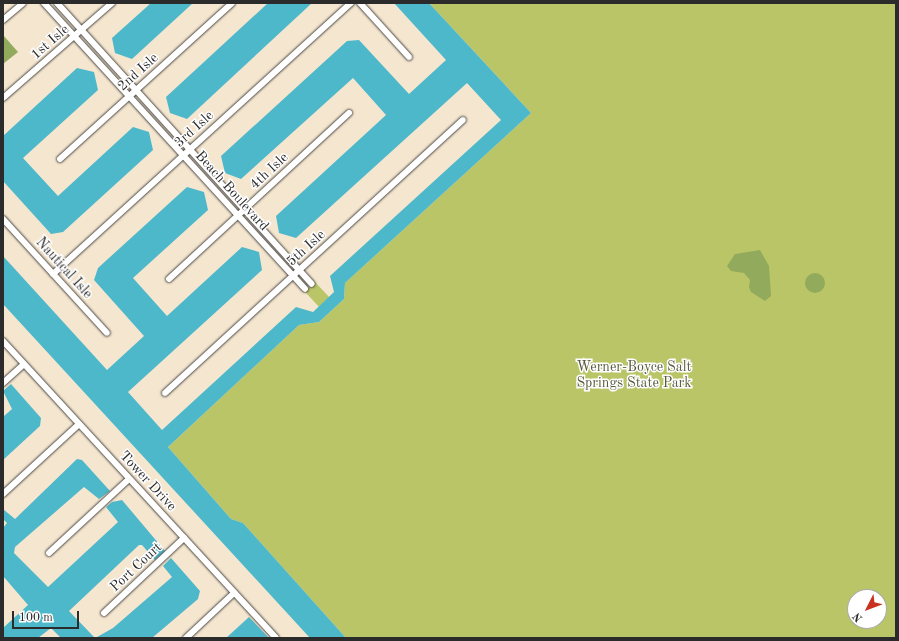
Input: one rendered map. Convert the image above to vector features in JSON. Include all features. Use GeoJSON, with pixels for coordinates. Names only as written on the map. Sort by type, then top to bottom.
{"type":"FeatureCollection","features":[{"type":"Feature","properties":{"kind":"street"},"geometry":{"type":"LineString","coordinates":[[3,20],[23,3]]}},
{"type":"Feature","properties":{"kind":"street","name":"Beach Boulevard"},"geometry":{"type":"LineString","coordinates":[[44,3],[305,289]]}},
{"type":"Feature","properties":{"kind":"street","name":"Beach Boulevard"},"geometry":{"type":"LineString","coordinates":[[57,3],[312,284]]}},
{"type":"Feature","properties":{"kind":"street","name":"1st Isle"},"geometry":{"type":"LineString","coordinates":[[3,98],[112,3]]}},
{"type":"Feature","properties":{"kind":"street","name":"2nd Isle"},"geometry":{"type":"LineString","coordinates":[[60,159],[232,3]]}},
{"type":"Feature","properties":{"kind":"street","name":"3rd Isle"},"geometry":{"type":"LineString","coordinates":[[53,274],[351,3]]}},
{"type":"Feature","properties":{"kind":"street"},"geometry":{"type":"LineString","coordinates":[[360,3],[409,57]]}},
{"type":"Feature","properties":{"kind":"street","name":"4th Isle"},"geometry":{"type":"LineString","coordinates":[[169,279],[349,113]]}},
{"type":"Feature","properties":{"kind":"street","name":"5th Isle"},"geometry":{"type":"LineString","coordinates":[[165,393],[463,120]]}},
{"type":"Feature","properties":{"kind":"street","name":"Nautical Isle"},"geometry":{"type":"LineString","coordinates":[[3,219],[107,333]]}},
{"type":"Feature","properties":{"kind":"street","name":"Tower Drive"},"geometry":{"type":"LineString","coordinates":[[3,341],[276,638]]}},
{"type":"Feature","properties":{"kind":"street"},"geometry":{"type":"LineString","coordinates":[[3,383],[24,364]]}},
{"type":"Feature","properties":{"kind":"street"},"geometry":{"type":"LineString","coordinates":[[3,494],[79,424]]}},
{"type":"Feature","properties":{"kind":"street"},"geometry":{"type":"LineString","coordinates":[[50,553],[129,479]]}},
{"type":"Feature","properties":{"kind":"street","name":"Port Court"},"geometry":{"type":"LineString","coordinates":[[104,613],[184,538]]}},
{"type":"Feature","properties":{"kind":"street"},"geometry":{"type":"LineString","coordinates":[[186,638],[234,593]]}},
{"type":"Feature","properties":{"kind":"green space","name":"Werner-Boyce Salt Springs State Park"},"geometry":{"type":"Polygon","coordinates":[[[429,3],[896,3],[896,638],[346,638],[243,523],[231,519],[168,447],[299,325],[319,322],[344,299],[345,283],[531,113],[429,3]]]}},
{"type":"Feature","properties":{"kind":"green space"},"geometry":{"type":"Polygon","coordinates":[[[3,35],[18,52],[3,64],[3,35]]]}},
{"type":"Feature","properties":{"kind":"green space"},"geometry":{"type":"Polygon","coordinates":[[[760,250],[769,266],[771,296],[765,301],[751,292],[749,287],[750,280],[744,273],[731,271],[727,266],[735,254],[760,250]]]}},
{"type":"Feature","properties":{"kind":"green space"},"geometry":{"type":"Polygon","coordinates":[[[815,273],[822,276],[825,283],[822,290],[815,293],[808,290],[805,283],[808,276],[815,273]]]}},
{"type":"Feature","properties":{"kind":"green space"},"geometry":{"type":"Polygon","coordinates":[[[315,282],[329,297],[319,307],[305,292],[315,282]]]}},
{"type":"Feature","properties":{"kind":"water"},"geometry":{"type":"Polygon","coordinates":[[[151,3],[193,3],[132,59],[115,53],[112,38],[151,3]]]}},
{"type":"Feature","properties":{"kind":"water"},"geometry":{"type":"Polygon","coordinates":[[[268,3],[312,3],[187,119],[170,113],[166,97],[268,3]]]}},
{"type":"Feature","properties":{"kind":"water"},"geometry":{"type":"Polygon","coordinates":[[[394,3],[429,3],[531,113],[345,283],[344,299],[319,322],[299,325],[168,447],[231,519],[243,523],[346,638],[310,638],[3,304],[3,256],[107,370],[144,336],[94,280],[98,268],[187,187],[204,192],[208,210],[133,278],[167,316],[242,247],[259,252],[262,270],[128,392],[162,430],[296,307],[313,312],[334,292],[330,276],[501,120],[467,83],[296,238],[279,233],[276,216],[386,115],[353,78],[241,179],[225,173],[221,156],[347,41],[359,40],[409,94],[446,60],[394,3]]]}},
{"type":"Feature","properties":{"kind":"water"},"geometry":{"type":"Polygon","coordinates":[[[77,68],[94,72],[98,90],[23,158],[58,196],[133,127],[149,132],[153,150],[63,232],[51,234],[3,181],[3,136],[77,68]]]}},
{"type":"Feature","properties":{"kind":"water"},"geometry":{"type":"Polygon","coordinates":[[[11,384],[41,418],[40,426],[3,460],[3,417],[12,409],[3,391],[11,384]]]}},
{"type":"Feature","properties":{"kind":"water"},"geometry":{"type":"Polygon","coordinates":[[[77,459],[82,460],[110,491],[99,499],[84,487],[15,547],[14,553],[48,587],[118,522],[106,507],[112,502],[122,500],[165,551],[155,560],[142,545],[139,545],[69,611],[94,637],[97,637],[113,628],[172,577],[163,566],[171,558],[200,591],[198,599],[152,638],[61,638],[51,628],[38,638],[3,638],[3,628],[28,605],[3,576],[3,528],[7,523],[3,519],[3,509],[15,519],[77,459]]]}},
{"type":"Feature","properties":{"kind":"water"},"geometry":{"type":"Polygon","coordinates":[[[249,617],[269,638],[226,638],[249,617]]]}}]}
